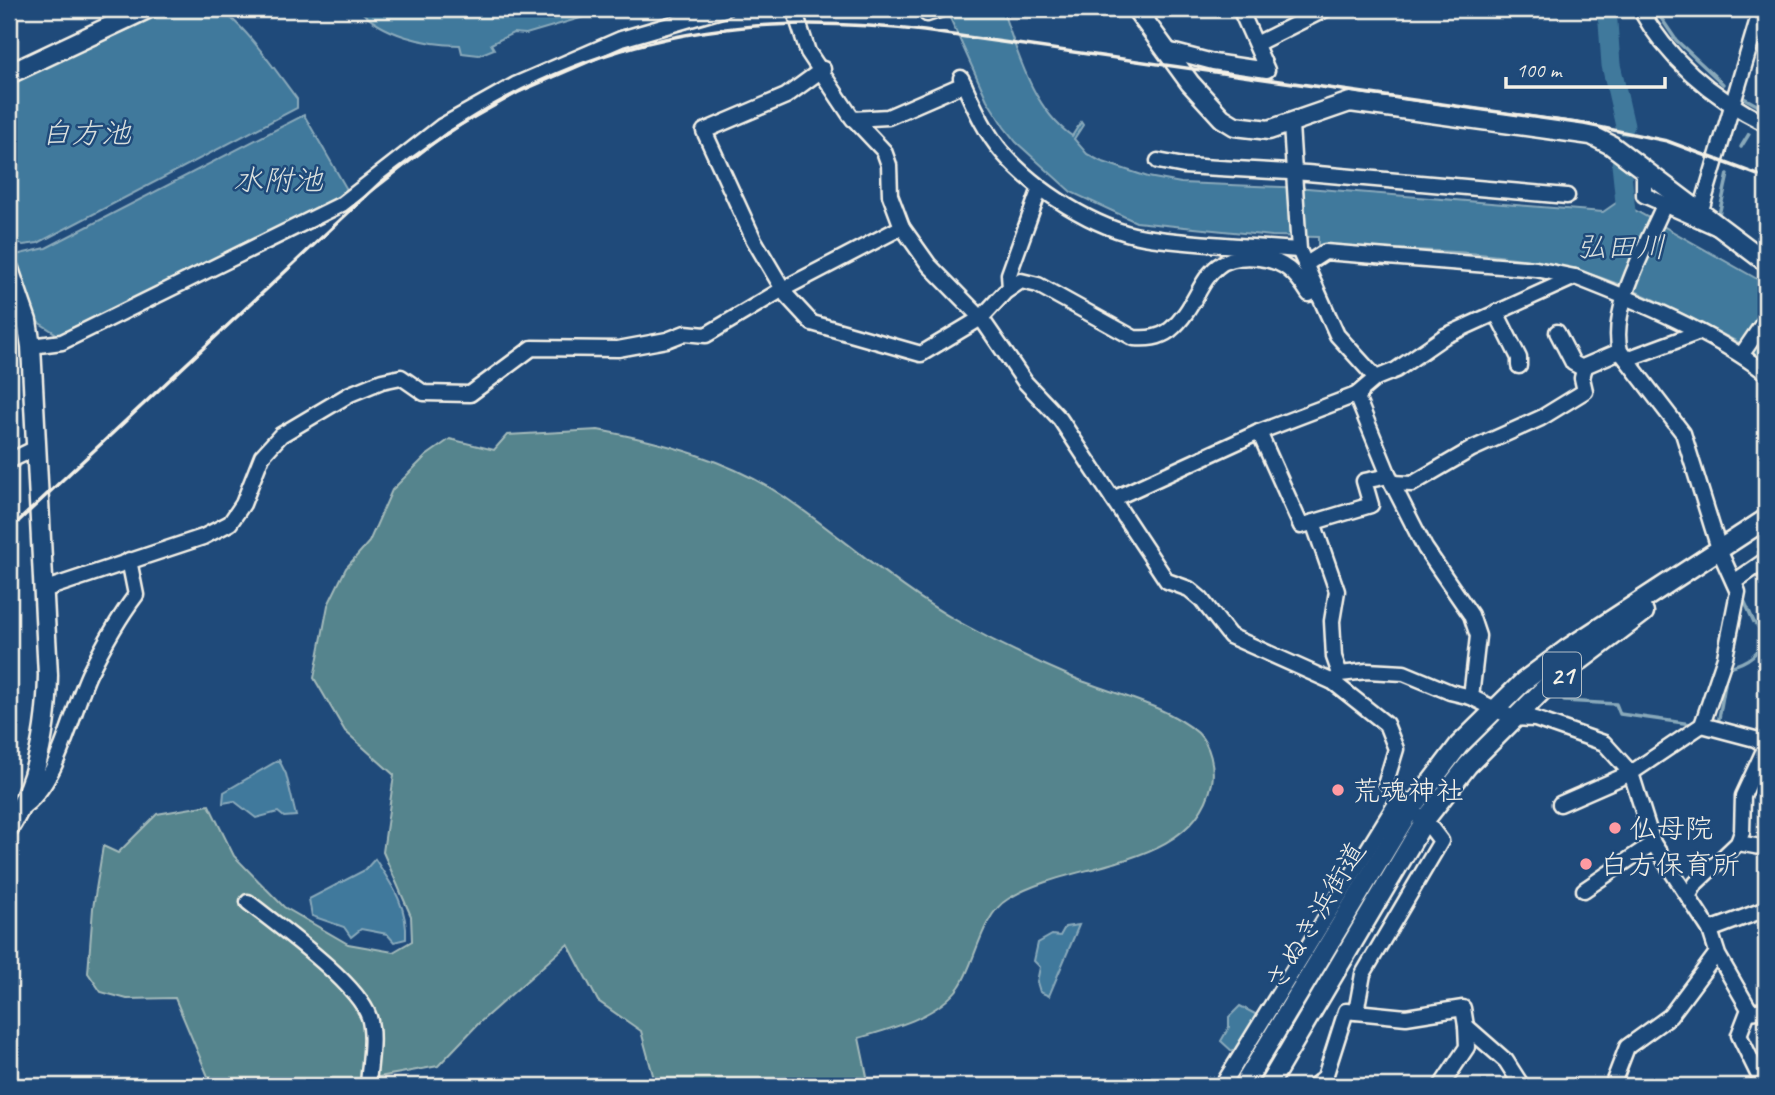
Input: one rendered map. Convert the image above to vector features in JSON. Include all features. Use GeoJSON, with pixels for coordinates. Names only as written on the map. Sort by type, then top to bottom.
{"type":"FeatureCollection","features":[{"type":"Feature","properties":{"kind":"main road"},"geometry":{"type":"LineString","coordinates":[[9,74],[147,9]]}},
{"type":"Feature","properties":{"kind":"main road"},"geometry":{"type":"LineString","coordinates":[[1136,9],[1190,83],[1222,118],[1250,130],[1269,130],[1291,125],[1350,103],[1591,135],[1611,145],[1701,210],[1721,229],[1766,262]]}},
{"type":"Feature","properties":{"kind":"main road"},"geometry":{"type":"LineString","coordinates":[[9,269],[27,321],[31,346],[48,708],[34,775],[22,808],[9,828]]}},
{"type":"Feature","properties":{"kind":"main road","name":"さぬき浜街道"},"geometry":{"type":"LineString","coordinates":[[1243,1086],[1412,810],[1459,745],[1495,709],[1567,649],[1720,552],[1766,519]]}},
{"type":"Feature","properties":{"kind":"main road","name":"21"},"geometry":{"type":"LineString","coordinates":[[1412,810],[1468,765],[1548,685],[1720,552]]}},
{"type":"Feature","properties":{"kind":"main road","name":"さぬき浜街道"},"geometry":{"type":"LineString","coordinates":[[1268,1086],[1412,810]]}},
{"type":"Feature","properties":{"kind":"street"},"geometry":{"type":"LineString","coordinates":[[31,346],[62,342],[342,204],[442,126],[515,85],[621,40],[725,9]]}},
{"type":"Feature","properties":{"kind":"street"},"geometry":{"type":"LineString","coordinates":[[794,9],[808,51],[823,69],[853,119],[884,150],[889,165],[890,195],[902,226],[929,265],[981,318],[1025,382],[1060,419],[1167,580],[1189,589],[1201,599],[1230,636],[1337,678],[1390,730],[1396,749],[1386,782],[1441,841],[1363,974],[1356,1012]]}},
{"type":"Feature","properties":{"kind":"street"},"geometry":{"type":"LineString","coordinates":[[925,12],[942,9]]}},
{"type":"Feature","properties":{"kind":"street"},"geometry":{"type":"LineString","coordinates":[[1167,50],[1213,62],[1267,70],[1240,9]]}},
{"type":"Feature","properties":{"kind":"street"},"geometry":{"type":"LineString","coordinates":[[1256,44],[1326,9]]}},
{"type":"Feature","properties":{"kind":"street"},"geometry":{"type":"LineString","coordinates":[[1640,9],[1672,55],[1731,106],[1766,124]]}},
{"type":"Feature","properties":{"kind":"street"},"geometry":{"type":"LineString","coordinates":[[1701,210],[1761,9]]}},
{"type":"Feature","properties":{"kind":"street"},"geometry":{"type":"LineString","coordinates":[[823,69],[786,96],[704,131],[754,240],[783,289],[812,323],[921,354],[981,318],[1010,288],[1021,281],[1038,285],[1134,338],[1149,339],[1163,335],[1174,327],[1207,276],[1218,265],[1240,256],[1268,260],[1290,268],[1309,294],[1315,290]]}},
{"type":"Feature","properties":{"kind":"street"},"geometry":{"type":"LineString","coordinates":[[853,119],[888,117],[962,81],[984,126],[1003,153],[1040,188],[1073,209],[1142,237],[1299,250]]}},
{"type":"Feature","properties":{"kind":"street"},"geometry":{"type":"LineString","coordinates":[[1291,125],[1299,250],[1337,335],[1377,378]]}},
{"type":"Feature","properties":{"kind":"street"},"geometry":{"type":"LineString","coordinates":[[1158,161],[1184,166],[1295,176],[1567,196]]}},
{"type":"Feature","properties":{"kind":"street"},"geometry":{"type":"LineString","coordinates":[[1644,170],[1644,195],[1721,229]]}},
{"type":"Feature","properties":{"kind":"street"},"geometry":{"type":"LineString","coordinates":[[1010,288],[1009,274],[1040,188]]}},
{"type":"Feature","properties":{"kind":"street"},"geometry":{"type":"LineString","coordinates":[[1560,804],[1631,773],[1702,725],[1725,657],[1738,592],[1720,552],[1683,433],[1623,355],[1616,335],[1625,297],[1664,205]]}},
{"type":"Feature","properties":{"kind":"street"},"geometry":{"type":"LineString","coordinates":[[43,590],[203,537],[230,523],[243,504],[262,456],[281,435],[361,389],[401,377],[424,393],[470,394],[532,348],[618,349],[667,340],[685,333],[706,335],[783,289],[902,226]]}},
{"type":"Feature","properties":{"kind":"street"},"geometry":{"type":"LineString","coordinates":[[1305,265],[1325,251],[1536,269],[1575,276],[1625,297],[1697,333],[1744,351],[1766,373]]}},
{"type":"Feature","properties":{"kind":"street"},"geometry":{"type":"LineString","coordinates":[[1471,697],[1478,636],[1471,615],[1425,548],[1391,479],[1356,395],[1377,378],[1396,370],[1445,336],[1575,276]]}},
{"type":"Feature","properties":{"kind":"street"},"geometry":{"type":"LineString","coordinates":[[1496,312],[1519,358],[1519,366]]}},
{"type":"Feature","properties":{"kind":"street"},"geometry":{"type":"LineString","coordinates":[[1744,351],[1766,320]]}},
{"type":"Feature","properties":{"kind":"street"},"geometry":{"type":"LineString","coordinates":[[1557,332],[1573,363],[1584,369],[1697,333]]}},
{"type":"Feature","properties":{"kind":"street"},"geometry":{"type":"LineString","coordinates":[[1259,432],[1301,526],[1371,505],[1364,481],[1391,479],[1412,484],[1472,449],[1541,418],[1585,391],[1584,369]]}},
{"type":"Feature","properties":{"kind":"street"},"geometry":{"type":"LineString","coordinates":[[1113,499],[1259,432],[1361,393]]}},
{"type":"Feature","properties":{"kind":"street"},"geometry":{"type":"LineString","coordinates":[[9,461],[36,448]]}},
{"type":"Feature","properties":{"kind":"street"},"geometry":{"type":"LineString","coordinates":[[1313,522],[1337,591],[1332,621],[1337,678]]}},
{"type":"Feature","properties":{"kind":"street"},"geometry":{"type":"LineString","coordinates":[[22,808],[45,783],[88,676],[117,620],[136,595],[129,560]]}},
{"type":"Feature","properties":{"kind":"street"},"geometry":{"type":"LineString","coordinates":[[1734,582],[1766,560]]}},
{"type":"Feature","properties":{"kind":"street"},"geometry":{"type":"LineString","coordinates":[[1337,678],[1367,671],[1404,673],[1450,692],[1471,697],[1513,718],[1535,719],[1604,743],[1631,773],[1653,843],[1710,930],[1717,953],[1749,1012]]}},
{"type":"Feature","properties":{"kind":"street"},"geometry":{"type":"LineString","coordinates":[[1689,895],[1696,883],[1738,843],[1742,832],[1742,796],[1766,746],[1755,739],[1702,725]]}},
{"type":"Feature","properties":{"kind":"street"},"geometry":{"type":"LineString","coordinates":[[1222,1086],[1412,810]]}},
{"type":"Feature","properties":{"kind":"street"},"geometry":{"type":"LineString","coordinates":[[1584,890],[1653,843]]}},
{"type":"Feature","properties":{"kind":"street"},"geometry":{"type":"LineString","coordinates":[[1738,843],[1766,848]]}},
{"type":"Feature","properties":{"kind":"street"},"geometry":{"type":"LineString","coordinates":[[248,902],[303,946],[362,1003],[369,1016],[372,1033],[368,1086]]}},
{"type":"Feature","properties":{"kind":"street"},"geometry":{"type":"LineString","coordinates":[[1710,930],[1766,909]]}},
{"type":"Feature","properties":{"kind":"street"},"geometry":{"type":"LineString","coordinates":[[1612,1086],[1627,1047],[1670,1016],[1717,953]]}},
{"type":"Feature","properties":{"kind":"street"},"geometry":{"type":"LineString","coordinates":[[1323,1083],[1346,1011],[1406,1017],[1463,1008],[1466,1047],[1441,1086]]}},
{"type":"Feature","properties":{"kind":"street"},"geometry":{"type":"LineString","coordinates":[[1749,1012],[1766,1010]]}},
{"type":"Feature","properties":{"kind":"street"},"geometry":{"type":"LineString","coordinates":[[1749,1012],[1739,1035],[1764,1086]]}},
{"type":"Feature","properties":{"kind":"street"},"geometry":{"type":"LineString","coordinates":[[1466,1026],[1506,1060],[1522,1086]]}},
{"type":"Feature","properties":{"kind":"green space"},"geometry":{"type":"Polygon","coordinates":[[[598,430],[694,454],[740,472],[783,496],[891,578],[959,622],[1043,664],[1155,707],[1185,723],[1202,738],[1212,763],[1212,783],[1200,812],[1181,833],[1155,848],[1034,886],[999,906],[985,928],[965,978],[950,997],[914,1020],[859,1038],[869,1086],[656,1086],[641,1031],[598,1001],[568,944],[479,1023],[438,1066],[363,1080],[360,1086],[212,1086],[175,998],[127,999],[101,992],[88,973],[93,908],[103,846],[118,853],[157,814],[209,805],[234,856],[284,907],[348,944],[393,952],[412,941],[411,916],[383,852],[394,775],[345,731],[314,678],[328,605],[346,568],[369,542],[392,490],[426,456],[450,439],[494,450],[507,435],[598,430]]]}},
{"type":"Feature","properties":{"kind":"water","name":"白方池"},"geometry":{"type":"Polygon","coordinates":[[[212,8],[227,15],[271,63],[297,99],[297,108],[38,243],[23,245],[9,239],[9,84],[173,9],[212,8]]]}},
{"type":"Feature","properties":{"kind":"water"},"geometry":{"type":"Polygon","coordinates":[[[359,9],[611,9],[526,34],[513,33],[491,44],[494,49],[479,55],[462,53],[460,45],[434,43],[392,32],[359,9]]]}},
{"type":"Feature","properties":{"kind":"water","name":"弘田川"},"geometry":{"type":"Polygon","coordinates":[[[946,9],[1002,9],[1028,78],[1046,111],[1072,136],[1081,122],[1083,125],[1074,139],[1087,154],[1148,177],[1181,183],[1307,188],[1603,212],[1616,203],[1629,207],[1766,284],[1766,365],[1745,356],[1740,343],[1678,311],[1613,282],[1568,268],[1507,257],[1444,251],[1318,246],[1318,237],[1272,236],[1136,222],[1071,192],[1016,142],[987,100],[946,9]]]}},
{"type":"Feature","properties":{"kind":"water","name":"水附池"},"geometry":{"type":"Polygon","coordinates":[[[304,115],[349,193],[343,199],[60,336],[38,322],[11,256],[46,248],[304,115]]]}},
{"type":"Feature","properties":{"kind":"water"},"geometry":{"type":"Polygon","coordinates":[[[279,760],[286,774],[296,816],[284,817],[278,812],[256,818],[234,801],[223,803],[224,792],[279,760]]]}},
{"type":"Feature","properties":{"kind":"water"},"geometry":{"type":"Polygon","coordinates":[[[375,859],[402,906],[406,939],[394,942],[387,934],[361,929],[351,937],[344,927],[312,916],[309,899],[365,870],[375,859]]]}},
{"type":"Feature","properties":{"kind":"water"},"geometry":{"type":"Polygon","coordinates":[[[1079,925],[1049,996],[1040,992],[1037,982],[1040,967],[1034,961],[1038,943],[1052,935],[1060,936],[1065,927],[1079,925]]]}},
{"type":"Feature","properties":{"kind":"water"},"geometry":{"type":"Polygon","coordinates":[[[1240,1006],[1257,1015],[1234,1053],[1221,1041],[1229,1027],[1229,1017],[1240,1006]]]}},
{"type":"Feature","properties":{"kind":"waterway"},"geometry":{"type":"LineString","coordinates":[[1604,9],[1608,22],[1611,65],[1625,126]]}},
{"type":"Feature","properties":{"kind":"waterway"},"geometry":{"type":"LineString","coordinates":[[1655,9],[1676,40],[1723,84]]}},
{"type":"Feature","properties":{"kind":"waterway"},"geometry":{"type":"LineString","coordinates":[[1742,97],[1766,110]]}},
{"type":"Feature","properties":{"kind":"waterway"},"geometry":{"type":"LineString","coordinates":[[1741,147],[1749,134]]}},
{"type":"Feature","properties":{"kind":"waterway"},"geometry":{"type":"LineString","coordinates":[[1621,164],[1628,231]]}},
{"type":"Feature","properties":{"kind":"waterway"},"geometry":{"type":"LineString","coordinates":[[1718,219],[1728,174]]}},
{"type":"Feature","properties":{"kind":"waterway"},"geometry":{"type":"LineString","coordinates":[[1742,596],[1754,622],[1766,635]]}},
{"type":"Feature","properties":{"kind":"waterway"},"geometry":{"type":"LineString","coordinates":[[1718,724],[1728,667],[1752,657],[1766,635]]}},
{"type":"Feature","properties":{"kind":"waterway"},"geometry":{"type":"LineString","coordinates":[[1564,701],[1616,704],[1620,714],[1691,724]]}},
{"type":"Feature","properties":{"kind":"railway"},"geometry":{"type":"LineString","coordinates":[[9,530],[381,182],[444,135],[507,98],[571,68],[636,46],[703,32],[772,25],[846,25],[924,31],[1584,124],[1667,141],[1766,178]]}},
{"type":"Feature","properties":{"kind":"place","name":"荒魂神社"},"geometry":{"type":"Point","coordinates":[1338,790]}},
{"type":"Feature","properties":{"kind":"place","name":"仏母院"},"geometry":{"type":"Point","coordinates":[1615,828]}},
{"type":"Feature","properties":{"kind":"place","name":"白方保育所"},"geometry":{"type":"Point","coordinates":[1586,864]}}]}
